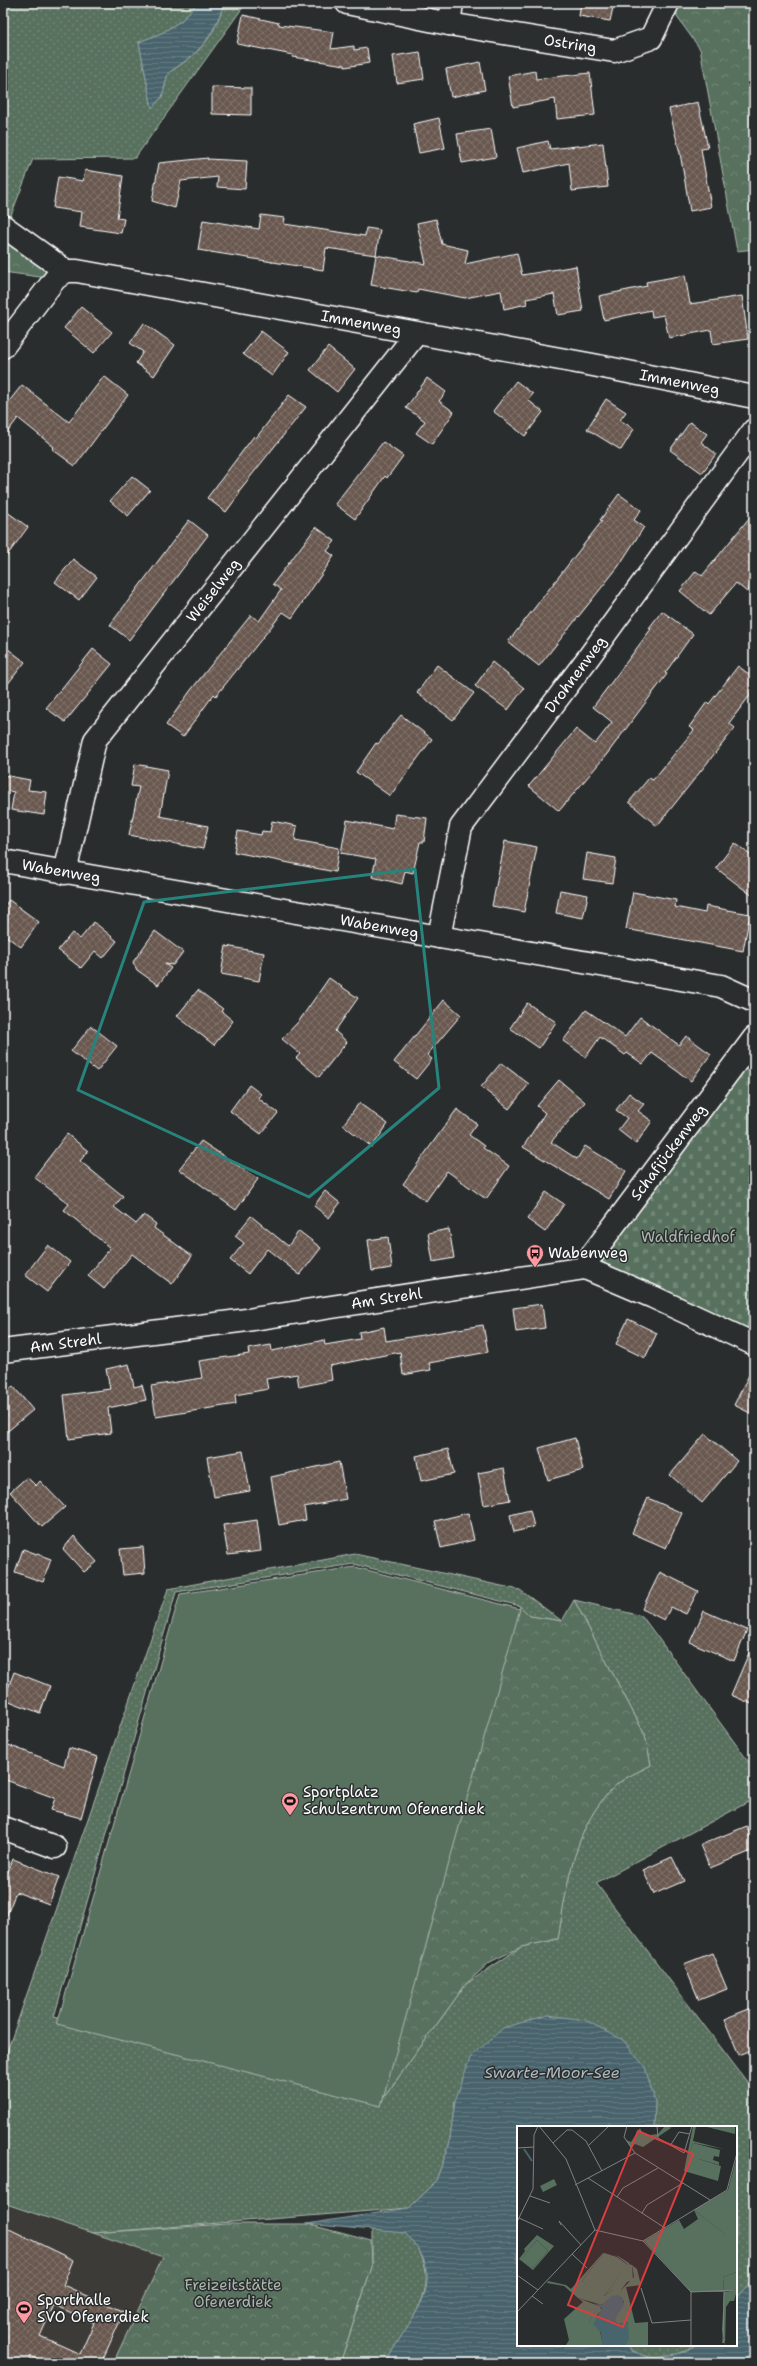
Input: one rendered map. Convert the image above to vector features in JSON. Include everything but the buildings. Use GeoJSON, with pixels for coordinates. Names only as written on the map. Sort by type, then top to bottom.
{"type":"FeatureCollection","features":[{"type":"Feature","properties":{"kind":"street","name":"Ostring"},"geometry":{"type":"LineString","coordinates":[[347,3],[450,13],[614,51],[652,38],[668,3]]}},
{"type":"Feature","properties":{"kind":"street"},"geometry":{"type":"LineString","coordinates":[[3,226],[66,271],[55,279],[3,347]]}},
{"type":"Feature","properties":{"kind":"street","name":"Immenweg"},"geometry":{"type":"LineString","coordinates":[[66,271],[84,273],[416,334],[593,364],[754,396]]}},
{"type":"Feature","properties":{"kind":"street","name":"Weiselweg"},"geometry":{"type":"LineString","coordinates":[[65,873],[95,740],[416,334]]}},
{"type":"Feature","properties":{"kind":"street","name":"Drohnenweg"},"geometry":{"type":"LineString","coordinates":[[439,937],[461,828],[754,430]]}},
{"type":"Feature","properties":{"kind":"street","name":"Wabenweg"},"geometry":{"type":"LineString","coordinates":[[3,861],[721,986],[754,1001]]}},
{"type":"Feature","properties":{"kind":"street","name":"Schafjückenweg"},"geometry":{"type":"LineString","coordinates":[[585,1268],[588,1260],[754,1038]]}},
{"type":"Feature","properties":{"kind":"street"},"geometry":{"type":"LineString","coordinates":[[585,1268],[654,1296],[754,1344]]}},
{"type":"Feature","properties":{"kind":"street","name":"Am Strehl"},"geometry":{"type":"LineString","coordinates":[[3,1351],[247,1320],[585,1268]]}},
{"type":"Feature","properties":{"kind":"street"},"geometry":{"type":"LineString","coordinates":[[3,1828],[55,1847]]}},
{"type":"Feature","properties":{"kind":"highlighted area"},"geometry":{"type":"Polygon","coordinates":[[[415,869],[439,1088],[309,1197],[78,1090],[144,902],[415,869]]]}},
{"type":"Feature","properties":{"kind":"shaded area"},"geometry":{"type":"Polygon","coordinates":[[[3,2204],[164,2257],[113,2363],[3,2363],[3,2204]]]}},
{"type":"Feature","properties":{"kind":"green space"},"geometry":{"type":"Polygon","coordinates":[[[3,3],[74,3],[77,5],[197,3],[182,20],[162,33],[139,42],[152,108],[162,97],[168,73],[197,52],[210,36],[220,16],[224,3],[246,3],[135,158],[33,159],[6,228],[3,226],[3,3]]]}},
{"type":"Feature","properties":{"kind":"green space"},"geometry":{"type":"Polygon","coordinates":[[[675,3],[754,3],[754,249],[737,251],[700,49],[677,17],[675,3]]]}},
{"type":"Feature","properties":{"kind":"green space"},"geometry":{"type":"Polygon","coordinates":[[[3,226],[26,243],[55,279],[3,272],[3,226]]]}},
{"type":"Feature","properties":{"kind":"green space","name":"Waldfriedhof"},"geometry":{"type":"Polygon","coordinates":[[[754,1038],[754,1344],[588,1260],[754,1038]]]}},
{"type":"Feature","properties":{"kind":"green space"},"geometry":{"type":"Polygon","coordinates":[[[355,1554],[520,1590],[562,1621],[530,1616],[520,1606],[354,1564],[176,1592],[54,2017],[382,2100],[466,1984],[521,1947],[558,1939],[569,1877],[582,1836],[590,1818],[602,1800],[616,1785],[651,1765],[645,1735],[574,1600],[642,1616],[754,1769],[754,1799],[596,1883],[754,2091],[754,2278],[737,2297],[737,2126],[654,2126],[655,2102],[455,2101],[449,2146],[435,2183],[409,2208],[93,2233],[3,2203],[3,2063],[168,1589],[355,1554]]]}},
{"type":"Feature","properties":{"kind":"green space","name":"Sportplatz Schulzentrum Ofenerdiek"},"geometry":{"type":"Polygon","coordinates":[[[355,1567],[520,1609],[381,2106],[57,2024],[180,1594],[355,1567]]]}},
{"type":"Feature","properties":{"kind":"green space"},"geometry":{"type":"Polygon","coordinates":[[[574,1600],[645,1735],[651,1765],[616,1785],[590,1818],[575,1856],[569,1877],[558,1939],[521,1947],[490,1962],[466,1984],[382,2100],[520,1606],[530,1616],[562,1621],[574,1600]]]}},
{"type":"Feature","properties":{"kind":"green space","name":"Freizeitstätte Ofenerdiek"},"geometry":{"type":"Polygon","coordinates":[[[226,2224],[307,2224],[371,2241],[372,2267],[340,2363],[113,2363],[163,2257],[93,2233],[226,2224]]]}},
{"type":"Feature","properties":{"kind":"green space"},"geometry":{"type":"Polygon","coordinates":[[[372,2225],[397,2230],[405,2233],[410,2238],[421,2255],[426,2270],[426,2284],[417,2311],[386,2363],[340,2363],[372,2267],[372,2225]]]}},
{"type":"Feature","properties":{"kind":"green space"},"geometry":{"type":"Polygon","coordinates":[[[628,2346],[693,2346],[679,2354],[660,2357],[642,2355],[628,2346]]]}},
{"type":"Feature","properties":{"kind":"water"},"geometry":{"type":"Polygon","coordinates":[[[197,3],[224,3],[215,27],[204,44],[189,58],[168,73],[162,97],[152,108],[139,42],[162,33],[182,20],[197,3]]]}},
{"type":"Feature","properties":{"kind":"water","name":"Swarte-Moor-See"},"geometry":{"type":"Polygon","coordinates":[[[548,2015],[585,2020],[623,2040],[645,2067],[655,2102],[654,2126],[517,2126],[517,2346],[628,2346],[632,2351],[653,2359],[686,2352],[694,2346],[737,2346],[737,2297],[754,2278],[754,2363],[386,2363],[415,2315],[427,2284],[426,2268],[419,2251],[405,2233],[307,2224],[409,2208],[435,2183],[449,2146],[455,2101],[470,2058],[503,2028],[548,2015]]]}},
{"type":"Feature","properties":{"kind":"place","name":"Wabenweg"},"geometry":{"type":"Point","coordinates":[535,1268]}},
{"type":"Feature","properties":{"kind":"place","name":"Sportplatz Schulzentrum Ofenerdiek"},"geometry":{"type":"Point","coordinates":[290,1816]}},
{"type":"Feature","properties":{"kind":"place","name":"Sporthalle SVO Ofenerdiek"},"geometry":{"type":"Point","coordinates":[24,2324]}}]}
